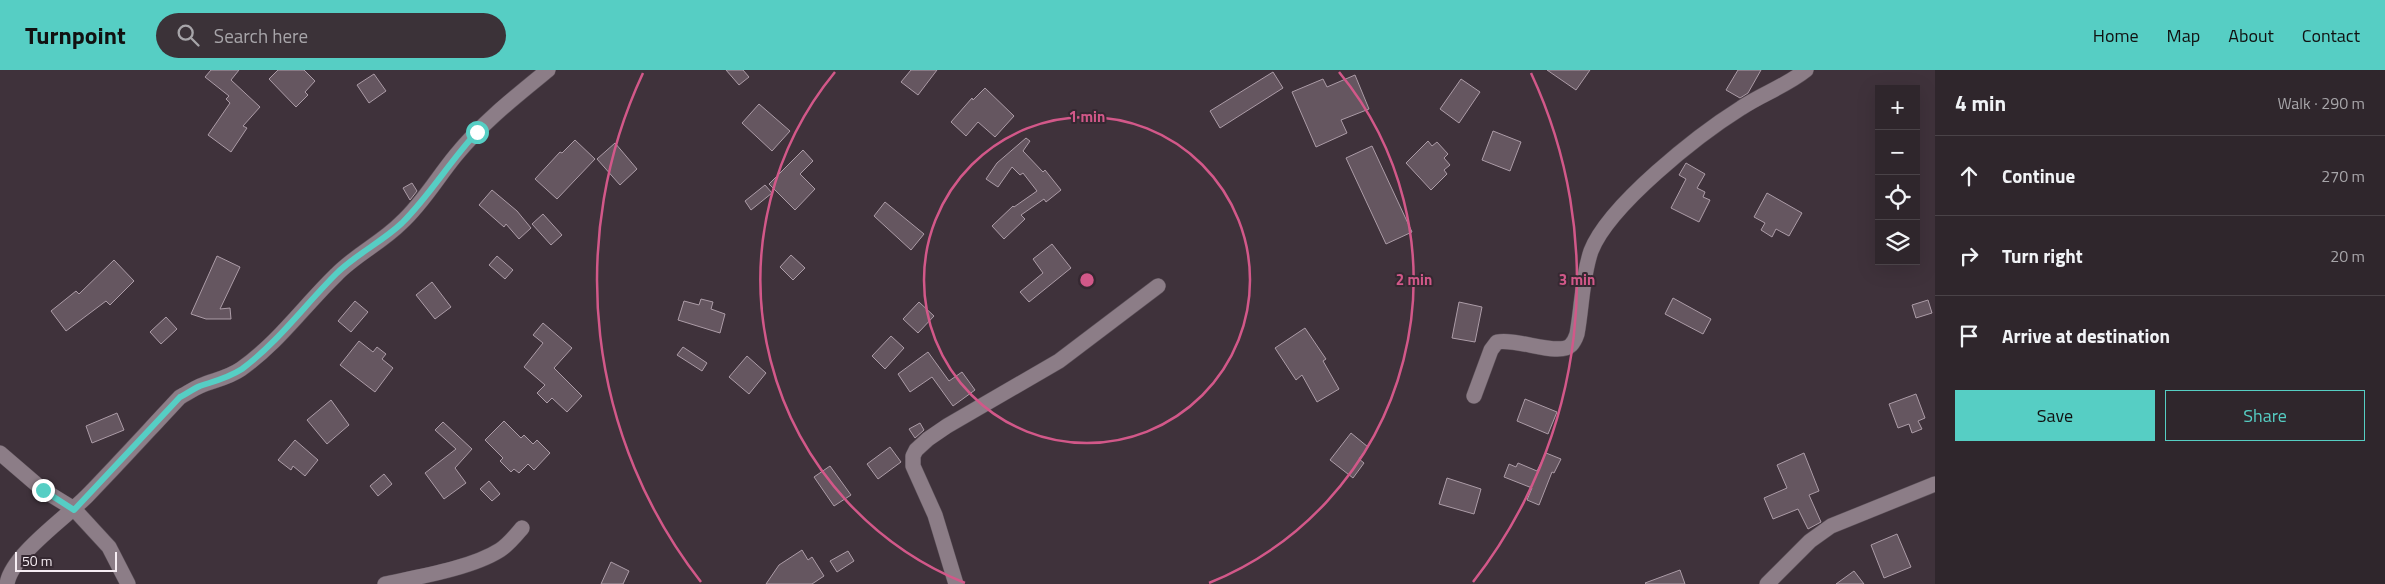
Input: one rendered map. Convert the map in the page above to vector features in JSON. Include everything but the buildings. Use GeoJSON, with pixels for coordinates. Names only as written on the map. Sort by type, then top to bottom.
{"type":"FeatureCollection","features":[{"type":"Feature","properties":{"kind":"street"},"geometry":{"type":"LineString","coordinates":[[7,584],[16,565],[37,541],[74,510],[180,397],[199,386],[224,379],[242,369],[272,342],[335,275],[355,257],[381,241],[402,223],[429,193],[455,155],[503,105],[548,70]]}},
{"type":"Feature","properties":{"kind":"street"},"geometry":{"type":"LineString","coordinates":[[1474,396],[1491,350],[1498,342],[1513,340],[1550,349],[1562,349],[1572,344],[1577,334],[1590,254],[1598,236],[1625,203],[1654,176],[1740,108],[1777,90],[1806,70]]}},
{"type":"Feature","properties":{"kind":"street"},"geometry":{"type":"LineString","coordinates":[[956,584],[935,515],[913,466],[913,456],[920,444],[947,426],[1059,361],[1158,286]]}},
{"type":"Feature","properties":{"kind":"street"},"geometry":{"type":"LineString","coordinates":[[0,452],[43,490],[74,510],[109,547],[128,584]]}},
{"type":"Feature","properties":{"kind":"street"},"geometry":{"type":"LineString","coordinates":[[1767,584],[1810,541],[1831,526],[1935,484]]}},
{"type":"Feature","properties":{"kind":"street"},"geometry":{"type":"LineString","coordinates":[[385,584],[418,577],[486,557],[502,548],[522,528]]}},
{"type":"Feature","properties":{"kind":"route"},"geometry":{"type":"LineString","coordinates":[[43,490],[74,510],[180,397],[199,386],[224,379],[242,369],[312,302],[335,275],[355,257],[381,241],[402,223],[429,193],[455,155],[477,132]]}}]}
